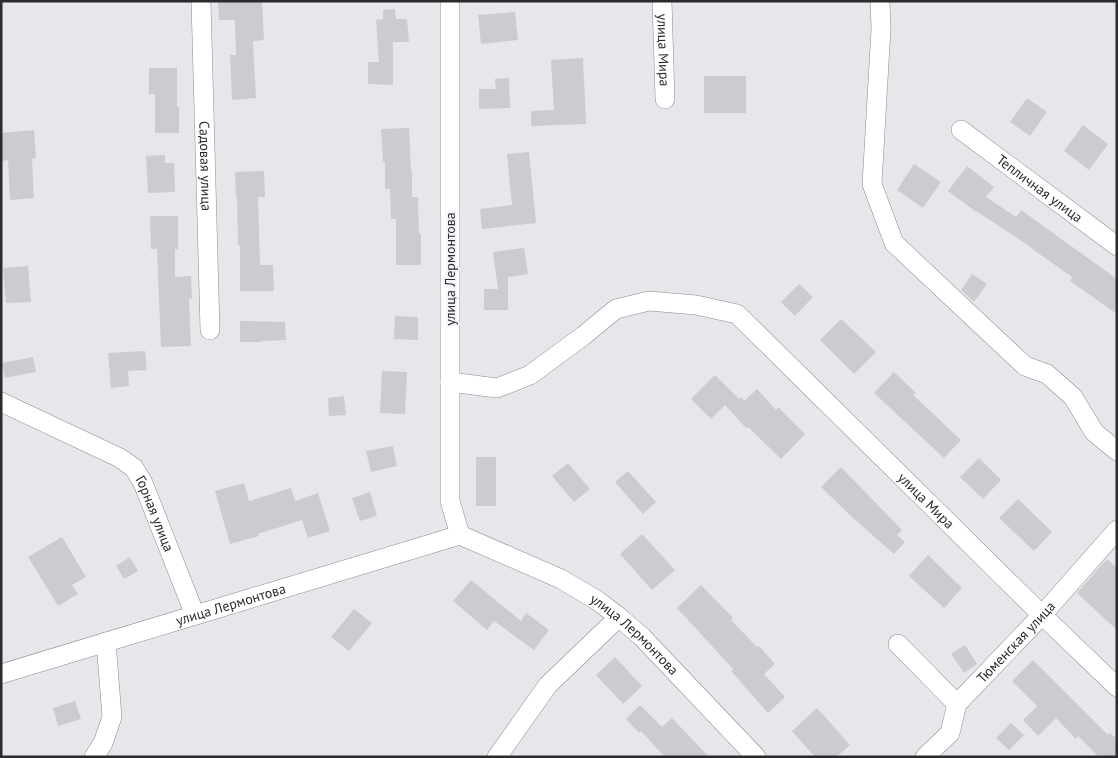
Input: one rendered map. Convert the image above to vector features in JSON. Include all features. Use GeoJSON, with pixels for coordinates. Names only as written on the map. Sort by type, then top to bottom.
{"type":"FeatureCollection","features":[{"type":"Feature","properties":{"kind":"street","name":"Садовая улица"},"geometry":{"type":"LineString","coordinates":[[200,1],[210,330]]}},
{"type":"Feature","properties":{"kind":"street","name":"улица Лермонтова"},"geometry":{"type":"LineString","coordinates":[[450,1],[450,501],[460,535]]}},
{"type":"Feature","properties":{"kind":"street","name":"улица Мира"},"geometry":{"type":"LineString","coordinates":[[662,1],[666,99]]}},
{"type":"Feature","properties":{"kind":"street"},"geometry":{"type":"LineString","coordinates":[[880,1],[872,184],[894,243],[1025,366],[1047,374],[1073,397],[1094,432],[1117,451]]}},
{"type":"Feature","properties":{"kind":"street","name":"Тепличная улица"},"geometry":{"type":"LineString","coordinates":[[960,130],[1117,246]]}},
{"type":"Feature","properties":{"kind":"street","name":"улица Мира"},"geometry":{"type":"LineString","coordinates":[[450,382],[497,388],[530,375],[616,309],[649,301],[696,305],[737,314],[1117,687]]}},
{"type":"Feature","properties":{"kind":"street","name":"Горная улица"},"geometry":{"type":"LineString","coordinates":[[1,402],[120,458],[134,468],[143,483],[195,615]]}},
{"type":"Feature","properties":{"kind":"street","name":"Тюменская улица"},"geometry":{"type":"LineString","coordinates":[[957,704],[1042,615],[1117,530]]}},
{"type":"Feature","properties":{"kind":"street","name":"улица Лермонтова"},"geometry":{"type":"LineString","coordinates":[[1,674],[460,535],[561,579],[619,617],[642,637],[756,757]]}},
{"type":"Feature","properties":{"kind":"street"},"geometry":{"type":"LineString","coordinates":[[497,757],[548,685],[619,617]]}},
{"type":"Feature","properties":{"kind":"street"},"geometry":{"type":"LineString","coordinates":[[94,757],[103,742],[112,716],[106,642]]}},
{"type":"Feature","properties":{"kind":"street"},"geometry":{"type":"LineString","coordinates":[[898,644],[957,704],[950,733],[925,757]]}},
{"type":"Feature","properties":{"kind":"building"},"geometry":{"type":"Polygon","coordinates":[[[218,1],[262,1],[264,40],[253,41],[256,98],[232,100],[230,55],[236,55],[235,20],[219,20],[218,1]]]}},
{"type":"Feature","properties":{"kind":"building"},"geometry":{"type":"Polygon","coordinates":[[[395,9],[396,19],[407,19],[409,42],[393,42],[393,85],[368,84],[368,62],[379,62],[376,20],[383,19],[383,10],[395,9]]]}},
{"type":"Feature","properties":{"kind":"building"},"geometry":{"type":"Polygon","coordinates":[[[515,12],[518,40],[481,44],[478,15],[515,12]]]}},
{"type":"Feature","properties":{"kind":"building"},"geometry":{"type":"Polygon","coordinates":[[[583,58],[586,124],[531,126],[531,111],[554,110],[551,60],[583,58]]]}},
{"type":"Feature","properties":{"kind":"building"},"geometry":{"type":"Polygon","coordinates":[[[149,68],[177,68],[179,133],[155,133],[155,94],[149,94],[149,68]]]}},
{"type":"Feature","properties":{"kind":"building"},"geometry":{"type":"Polygon","coordinates":[[[704,76],[746,76],[746,113],[704,113],[704,76]]]}},
{"type":"Feature","properties":{"kind":"building"},"geometry":{"type":"Polygon","coordinates":[[[509,78],[510,108],[479,109],[479,89],[496,89],[495,79],[509,78]]]}},
{"type":"Feature","properties":{"kind":"building"},"geometry":{"type":"Polygon","coordinates":[[[1027,98],[1047,112],[1030,136],[1010,122],[1027,98]]]}},
{"type":"Feature","properties":{"kind":"building"},"geometry":{"type":"Polygon","coordinates":[[[1083,125],[1108,144],[1089,170],[1064,151],[1083,125]]]}},
{"type":"Feature","properties":{"kind":"building"},"geometry":{"type":"Polygon","coordinates":[[[409,128],[412,197],[418,197],[421,265],[396,265],[396,219],[391,219],[390,189],[385,189],[385,162],[383,162],[381,129],[409,128]]]}},
{"type":"Feature","properties":{"kind":"building"},"geometry":{"type":"Polygon","coordinates":[[[34,130],[36,158],[32,159],[34,198],[10,200],[8,160],[2,161],[1,133],[34,130]]]}},
{"type":"Feature","properties":{"kind":"building"},"geometry":{"type":"Polygon","coordinates":[[[529,152],[536,223],[482,229],[480,209],[512,205],[507,154],[529,152]]]}},
{"type":"Feature","properties":{"kind":"building"},"geometry":{"type":"Polygon","coordinates":[[[165,155],[165,163],[174,163],[175,192],[148,193],[146,156],[165,155]]]}},
{"type":"Feature","properties":{"kind":"building"},"geometry":{"type":"Polygon","coordinates":[[[914,164],[941,182],[923,208],[897,190],[914,164]]]}},
{"type":"Feature","properties":{"kind":"building"},"geometry":{"type":"Polygon","coordinates":[[[967,166],[994,187],[986,197],[1016,217],[1021,210],[1117,279],[1117,314],[1070,281],[1072,277],[1031,247],[948,191],[967,166]]]}},
{"type":"Feature","properties":{"kind":"building"},"geometry":{"type":"Polygon","coordinates":[[[264,171],[265,197],[258,197],[260,265],[273,265],[274,291],[240,291],[240,245],[238,245],[235,172],[264,171]]]}},
{"type":"Feature","properties":{"kind":"building"},"geometry":{"type":"Polygon","coordinates":[[[150,216],[178,216],[178,249],[175,249],[175,277],[191,276],[192,299],[189,299],[191,346],[161,347],[157,249],[151,249],[150,216]]]}},
{"type":"Feature","properties":{"kind":"building"},"geometry":{"type":"Polygon","coordinates":[[[524,248],[528,274],[508,277],[508,310],[484,310],[484,289],[498,289],[493,252],[524,248]]]}},
{"type":"Feature","properties":{"kind":"building"},"geometry":{"type":"Polygon","coordinates":[[[28,266],[31,302],[6,303],[3,268],[28,266]]]}},
{"type":"Feature","properties":{"kind":"building"},"geometry":{"type":"Polygon","coordinates":[[[972,274],[987,284],[974,302],[961,290],[972,274]]]}},
{"type":"Feature","properties":{"kind":"building"},"geometry":{"type":"Polygon","coordinates":[[[799,284],[813,297],[795,316],[781,302],[799,284]]]}},
{"type":"Feature","properties":{"kind":"building"},"geometry":{"type":"Polygon","coordinates":[[[395,316],[418,317],[418,340],[394,339],[395,316]]]}},
{"type":"Feature","properties":{"kind":"building"},"geometry":{"type":"Polygon","coordinates":[[[841,319],[876,352],[854,374],[820,340],[841,319]]]}},
{"type":"Feature","properties":{"kind":"building"},"geometry":{"type":"Polygon","coordinates":[[[240,321],[285,322],[286,340],[240,342],[240,321]]]}},
{"type":"Feature","properties":{"kind":"building"},"geometry":{"type":"Polygon","coordinates":[[[145,351],[147,370],[128,371],[129,386],[111,388],[108,353],[145,351]]]}},
{"type":"Feature","properties":{"kind":"building"},"geometry":{"type":"Polygon","coordinates":[[[33,357],[36,372],[5,378],[2,363],[33,357]]]}},
{"type":"Feature","properties":{"kind":"building"},"geometry":{"type":"Polygon","coordinates":[[[382,371],[407,372],[405,414],[380,413],[382,371]]]}},
{"type":"Feature","properties":{"kind":"building"},"geometry":{"type":"Polygon","coordinates":[[[894,372],[916,393],[913,395],[961,440],[944,458],[874,393],[894,372]]]}},
{"type":"Feature","properties":{"kind":"building"},"geometry":{"type":"Polygon","coordinates":[[[715,375],[739,399],[741,397],[744,401],[757,389],[776,410],[778,407],[805,434],[781,459],[748,427],[746,428],[725,405],[711,419],[691,399],[715,375]]]}},
{"type":"Feature","properties":{"kind":"building"},"geometry":{"type":"Polygon","coordinates":[[[344,396],[346,415],[329,416],[328,398],[344,396]]]}},
{"type":"Feature","properties":{"kind":"building"},"geometry":{"type":"Polygon","coordinates":[[[393,446],[397,466],[371,472],[366,451],[393,446]]]}},
{"type":"Feature","properties":{"kind":"building"},"geometry":{"type":"Polygon","coordinates":[[[476,457],[496,457],[496,506],[476,506],[476,457]]]}},
{"type":"Feature","properties":{"kind":"building"},"geometry":{"type":"Polygon","coordinates":[[[979,458],[1001,480],[983,499],[960,477],[979,458]]]}},
{"type":"Feature","properties":{"kind":"building"},"geometry":{"type":"Polygon","coordinates":[[[568,463],[590,489],[574,502],[552,476],[568,463]]]}},
{"type":"Feature","properties":{"kind":"building"},"geometry":{"type":"Polygon","coordinates":[[[841,467],[902,530],[897,535],[905,542],[894,554],[821,487],[841,467]]]}},
{"type":"Feature","properties":{"kind":"building"},"geometry":{"type":"Polygon","coordinates":[[[628,471],[656,502],[643,514],[615,482],[628,471]]]}},
{"type":"Feature","properties":{"kind":"building"},"geometry":{"type":"Polygon","coordinates":[[[244,483],[249,501],[291,488],[295,501],[318,493],[330,531],[308,538],[302,520],[258,534],[259,536],[230,544],[215,491],[244,483]]]}},
{"type":"Feature","properties":{"kind":"building"},"geometry":{"type":"Polygon","coordinates":[[[370,492],[377,516],[360,521],[352,498],[370,492]]]}},
{"type":"Feature","properties":{"kind":"building"},"geometry":{"type":"Polygon","coordinates":[[[1018,499],[1052,532],[1034,551],[999,518],[1018,499]]]}},
{"type":"Feature","properties":{"kind":"building"},"geometry":{"type":"Polygon","coordinates":[[[642,534],[675,570],[652,590],[620,554],[642,534]]]}},
{"type":"Feature","properties":{"kind":"building"},"geometry":{"type":"Polygon","coordinates":[[[62,537],[86,577],[72,585],[78,594],[58,606],[28,557],[62,537]]]}},
{"type":"Feature","properties":{"kind":"building"},"geometry":{"type":"Polygon","coordinates":[[[928,555],[962,588],[944,608],[909,576],[928,555]]]}},
{"type":"Feature","properties":{"kind":"building"},"geometry":{"type":"Polygon","coordinates":[[[130,557],[138,571],[124,579],[116,566],[130,557]]]}},
{"type":"Feature","properties":{"kind":"building"},"geometry":{"type":"Polygon","coordinates":[[[1107,559],[1117,568],[1117,630],[1077,593],[1107,559]]]}},
{"type":"Feature","properties":{"kind":"building"},"geometry":{"type":"Polygon","coordinates":[[[471,580],[521,621],[526,613],[549,630],[534,650],[494,621],[487,630],[453,601],[471,580]]]}},
{"type":"Feature","properties":{"kind":"building"},"geometry":{"type":"Polygon","coordinates":[[[701,585],[733,618],[731,620],[775,664],[764,674],[785,697],[768,713],[731,671],[733,669],[677,608],[701,585]]]}},
{"type":"Feature","properties":{"kind":"building"},"geometry":{"type":"Polygon","coordinates":[[[354,609],[372,623],[349,651],[331,637],[354,609]]]}},
{"type":"Feature","properties":{"kind":"building"},"geometry":{"type":"Polygon","coordinates":[[[965,645],[977,664],[964,673],[951,654],[965,645]]]}},
{"type":"Feature","properties":{"kind":"building"},"geometry":{"type":"Polygon","coordinates":[[[615,657],[642,686],[623,704],[596,675],[615,657]]]}},
{"type":"Feature","properties":{"kind":"building"},"geometry":{"type":"Polygon","coordinates":[[[1033,660],[1108,735],[1110,733],[1117,739],[1117,757],[1099,757],[1078,736],[1076,739],[1056,718],[1038,736],[1023,720],[1037,706],[1012,681],[1033,660]]]}},
{"type":"Feature","properties":{"kind":"building"},"geometry":{"type":"Polygon","coordinates":[[[75,701],[81,719],[58,726],[53,708],[75,701]]]}},
{"type":"Feature","properties":{"kind":"building"},"geometry":{"type":"Polygon","coordinates":[[[640,705],[662,727],[672,718],[709,757],[665,757],[641,731],[639,733],[626,719],[640,705]]]}},
{"type":"Feature","properties":{"kind":"building"},"geometry":{"type":"Polygon","coordinates":[[[817,708],[850,745],[836,757],[815,757],[792,731],[817,708]]]}},
{"type":"Feature","properties":{"kind":"building"},"geometry":{"type":"Polygon","coordinates":[[[1011,723],[1024,735],[1009,750],[996,738],[1011,723]]]}}]}
